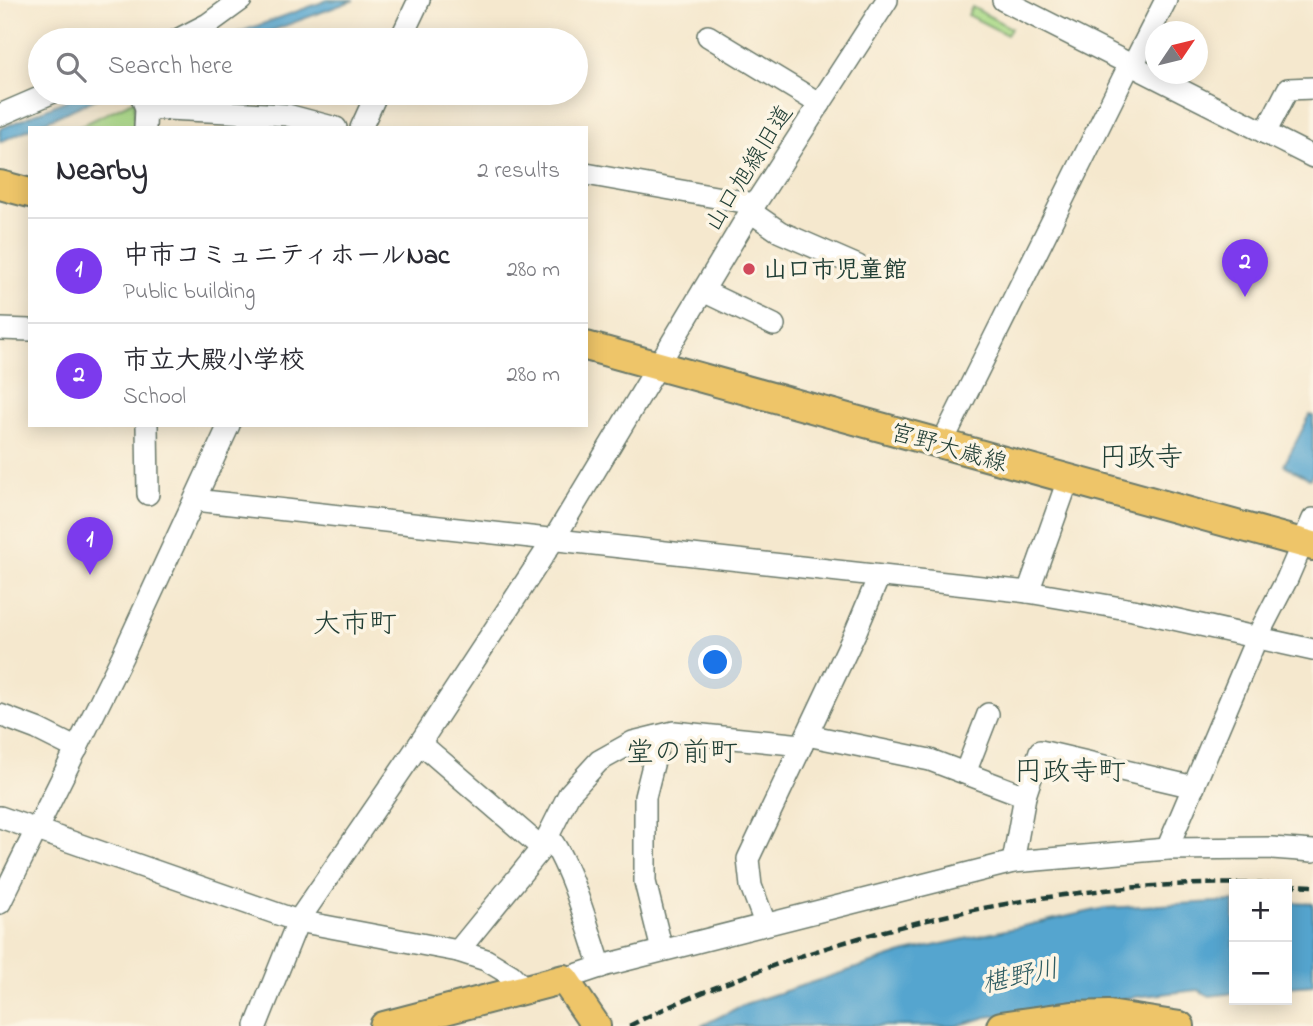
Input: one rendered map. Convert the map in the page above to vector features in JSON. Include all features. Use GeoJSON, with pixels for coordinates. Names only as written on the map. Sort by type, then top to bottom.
{"type":"FeatureCollection","features":[{"type":"Feature","properties":{"kind":"main road"},"geometry":{"type":"LineString","coordinates":[[0,184],[28,192]]}},
{"type":"Feature","properties":{"kind":"main road","name":"宮野大歳線"},"geometry":{"type":"LineString","coordinates":[[588,347],[1068,480],[1309,536]]}},
{"type":"Feature","properties":{"kind":"main road"},"geometry":{"type":"LineString","coordinates":[[384,1026],[564,979],[596,1026]]}},
{"type":"Feature","properties":{"kind":"main road"},"geometry":{"type":"LineString","coordinates":[[1001,1026],[1072,1016],[1109,1015],[1181,1026]]}},
{"type":"Feature","properties":{"kind":"street"},"geometry":{"type":"LineString","coordinates":[[200,28],[241,0]]}},
{"type":"Feature","properties":{"kind":"street"},"geometry":{"type":"LineString","coordinates":[[405,28],[418,0]]}},
{"type":"Feature","properties":{"kind":"street","name":"山口旭線旧道"},"geometry":{"type":"LineString","coordinates":[[256,1026],[298,921],[554,539],[753,208],[887,0]]}},
{"type":"Feature","properties":{"kind":"street"},"geometry":{"type":"LineString","coordinates":[[1003,0],[1029,6],[1131,66],[1313,158]]}},
{"type":"Feature","properties":{"kind":"street"},"geometry":{"type":"LineString","coordinates":[[941,445],[1166,0]]}},
{"type":"Feature","properties":{"kind":"street"},"geometry":{"type":"LineString","coordinates":[[708,36],[820,104]]}},
{"type":"Feature","properties":{"kind":"street"},"geometry":{"type":"LineString","coordinates":[[1265,133],[1288,89],[1313,88]]}},
{"type":"Feature","properties":{"kind":"street"},"geometry":{"type":"LineString","coordinates":[[0,115],[28,103]]}},
{"type":"Feature","properties":{"kind":"street"},"geometry":{"type":"LineString","coordinates":[[362,126],[372,105]]}},
{"type":"Feature","properties":{"kind":"street"},"geometry":{"type":"LineString","coordinates":[[143,110],[287,115],[328,126]]}},
{"type":"Feature","properties":{"kind":"street"},"geometry":{"type":"LineString","coordinates":[[588,174],[753,208],[780,232],[858,266]]}},
{"type":"Feature","properties":{"kind":"street"},"geometry":{"type":"LineString","coordinates":[[703,291],[775,325]]}},
{"type":"Feature","properties":{"kind":"street"},"geometry":{"type":"LineString","coordinates":[[0,329],[28,330]]}},
{"type":"Feature","properties":{"kind":"street"},"geometry":{"type":"LineString","coordinates":[[147,427],[148,494]]}},
{"type":"Feature","properties":{"kind":"street"},"geometry":{"type":"LineString","coordinates":[[0,903],[77,749],[228,427]]}},
{"type":"Feature","properties":{"kind":"street"},"geometry":{"type":"LineString","coordinates":[[1028,592],[1068,480]]}},
{"type":"Feature","properties":{"kind":"street"},"geometry":{"type":"LineString","coordinates":[[195,500],[1028,592],[1133,610],[1313,650]]}},
{"type":"Feature","properties":{"kind":"street"},"geometry":{"type":"LineString","coordinates":[[1167,849],[1258,637],[1309,536]]}},
{"type":"Feature","properties":{"kind":"street"},"geometry":{"type":"LineString","coordinates":[[765,923],[751,886],[748,859],[879,576]]}},
{"type":"Feature","properties":{"kind":"street"},"geometry":{"type":"LineString","coordinates":[[965,774],[988,714]]}},
{"type":"Feature","properties":{"kind":"street"},"geometry":{"type":"LineString","coordinates":[[0,715],[37,729],[77,749]]}},
{"type":"Feature","properties":{"kind":"street"},"geometry":{"type":"LineString","coordinates":[[458,951],[545,842],[569,794],[599,761],[633,742],[674,732],[804,740],[930,760],[1025,796]]}},
{"type":"Feature","properties":{"kind":"street"},"geometry":{"type":"LineString","coordinates":[[655,737],[658,745],[645,797],[645,882],[662,950]]}},
{"type":"Feature","properties":{"kind":"street"},"geometry":{"type":"LineString","coordinates":[[419,743],[545,842],[555,845],[578,900],[601,967]]}},
{"type":"Feature","properties":{"kind":"street"},"geometry":{"type":"LineString","coordinates":[[1013,862],[1025,796],[1040,751],[1194,787]]}},
{"type":"Feature","properties":{"kind":"street"},"geometry":{"type":"LineString","coordinates":[[0,817],[298,921],[458,951],[486,960],[511,975],[524,988]]}},
{"type":"Feature","properties":{"kind":"street"},"geometry":{"type":"LineString","coordinates":[[564,979],[765,923],[1013,862],[1167,849],[1272,848],[1313,851]]}},
{"type":"Feature","properties":{"kind":"green space"},"geometry":{"type":"Polygon","coordinates":[[[972,7],[1011,28],[1007,35],[968,15],[972,7]]]}},
{"type":"Feature","properties":{"kind":"green space"},"geometry":{"type":"Polygon","coordinates":[[[124,105],[135,105],[134,126],[80,126],[124,105]]]}},
{"type":"Feature","properties":{"kind":"water"},"geometry":{"type":"Polygon","coordinates":[[[328,0],[354,0],[279,28],[251,28],[328,0]]]}},
{"type":"Feature","properties":{"kind":"water"},"geometry":{"type":"Polygon","coordinates":[[[55,105],[82,105],[36,126],[28,126],[28,129],[0,142],[0,129],[55,105]]]}},
{"type":"Feature","properties":{"kind":"water"},"geometry":{"type":"Polygon","coordinates":[[[1310,415],[1313,416],[1313,473],[1310,479],[1284,465],[1310,415]]]}},
{"type":"Feature","properties":{"kind":"water","name":"椹野川"},"geometry":{"type":"Polygon","coordinates":[[[1229,901],[1229,994],[1209,996],[1198,990],[1143,996],[987,1017],[957,1026],[701,1026],[745,1004],[906,952],[1105,908],[1229,901]]]}},
{"type":"Feature","properties":{"kind":"water"},"geometry":{"type":"Polygon","coordinates":[[[1292,902],[1313,903],[1313,985],[1292,987],[1292,902]]]}},
{"type":"Feature","properties":{"kind":"railway"},"geometry":{"type":"LineString","coordinates":[[629,1026],[677,1003],[761,970],[822,949],[947,916],[1075,893],[1140,887],[1229,884]]}},
{"type":"Feature","properties":{"kind":"railway"},"geometry":{"type":"LineString","coordinates":[[1292,885],[1313,886]]}},
{"type":"Feature","properties":{"kind":"place","name":"山口市児童館"},"geometry":{"type":"Point","coordinates":[749,269]}},
{"type":"Feature","properties":{"kind":"place","name":"市立大殿小学校"},"geometry":{"type":"Point","coordinates":[1245,297]}},
{"type":"Feature","properties":{"kind":"place","name":"中市コミュニティホールNac"},"geometry":{"type":"Point","coordinates":[90,575]}},
{"type":"Feature","properties":{"kind":"district","name":"円政寺"},"geometry":{"type":"Point","coordinates":[1141,456]}},
{"type":"Feature","properties":{"kind":"district","name":"大市町"},"geometry":{"type":"Point","coordinates":[355,622]}},
{"type":"Feature","properties":{"kind":"district","name":"堂の前町"},"geometry":{"type":"Point","coordinates":[682,751]}},
{"type":"Feature","properties":{"kind":"district","name":"円政寺町"},"geometry":{"type":"Point","coordinates":[1070,770]}}]}
